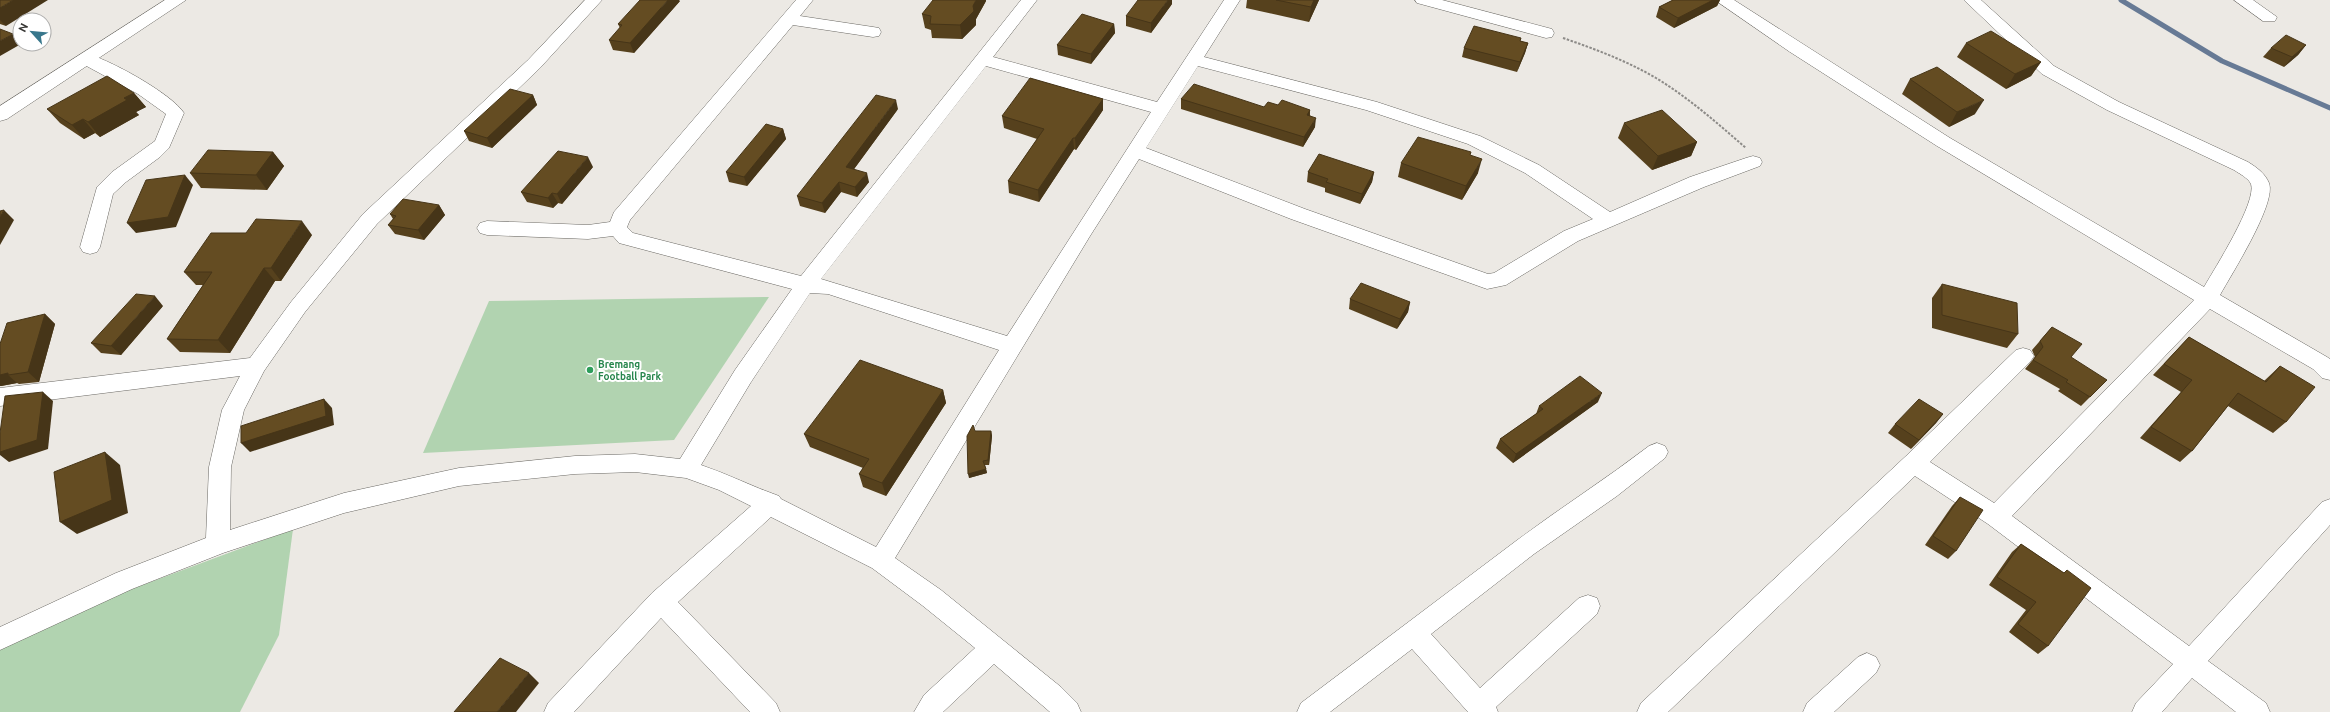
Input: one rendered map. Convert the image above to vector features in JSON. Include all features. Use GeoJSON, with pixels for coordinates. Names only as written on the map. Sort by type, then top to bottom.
{"type":"FeatureCollection","features":[{"type":"Feature","properties":{"kind":"street"},"geometry":{"type":"LineString","coordinates":[[1,114],[177,0]]}},
{"type":"Feature","properties":{"kind":"street"},"geometry":{"type":"LineString","coordinates":[[218,544],[220,467],[233,410],[256,366],[298,307],[370,219],[534,64],[594,0]]}},
{"type":"Feature","properties":{"kind":"street"},"geometry":{"type":"LineString","coordinates":[[617,228],[621,217],[805,0]]}},
{"type":"Feature","properties":{"kind":"street"},"geometry":{"type":"LineString","coordinates":[[686,469],[743,376],[805,285],[1029,0]]}},
{"type":"Feature","properties":{"kind":"street"},"geometry":{"type":"LineString","coordinates":[[880,561],[1082,231],[1136,151],[1232,0]]}},
{"type":"Feature","properties":{"kind":"street"},"geometry":{"type":"LineString","coordinates":[[1423,0],[1546,33]]}},
{"type":"Feature","properties":{"kind":"street"},"geometry":{"type":"LineString","coordinates":[[1723,0],[1886,107],[2033,196],[2320,363],[2330,372]]}},
{"type":"Feature","properties":{"kind":"street"},"geometry":{"type":"LineString","coordinates":[[1972,0],[2035,60],[2048,70],[2113,106],[2241,166],[2254,175],[2260,184],[2261,197],[2240,242],[2208,298],[1996,517]]}},
{"type":"Feature","properties":{"kind":"street"},"geometry":{"type":"LineString","coordinates":[[2242,0],[2269,17]]}},
{"type":"Feature","properties":{"kind":"street"},"geometry":{"type":"LineString","coordinates":[[788,19],[873,32]]}},
{"type":"Feature","properties":{"kind":"street"},"geometry":{"type":"LineString","coordinates":[[87,59],[144,90],[165,103],[175,112],[163,144],[154,153],[119,177],[104,192],[90,247]]}},
{"type":"Feature","properties":{"kind":"street"},"geometry":{"type":"LineString","coordinates":[[982,60],[1162,109]]}},
{"type":"Feature","properties":{"kind":"street"},"geometry":{"type":"LineString","coordinates":[[1194,60],[1371,106],[1474,140],[1532,169],[1608,220]]}},
{"type":"Feature","properties":{"kind":"street"},"geometry":{"type":"LineString","coordinates":[[1136,151],[1298,214],[1487,282],[1499,280],[1571,236],[1697,182],[1750,165],[1753,162]]}},
{"type":"Feature","properties":{"kind":"street"},"geometry":{"type":"LineString","coordinates":[[487,228],[582,232],[617,228]]}},
{"type":"Feature","properties":{"kind":"street"},"geometry":{"type":"LineString","coordinates":[[617,228],[626,238],[805,285],[828,286],[1013,346]]}},
{"type":"Feature","properties":{"kind":"street"},"geometry":{"type":"LineString","coordinates":[[1650,712],[1914,463],[2023,356]]}},
{"type":"Feature","properties":{"kind":"street"},"geometry":{"type":"LineString","coordinates":[[0,397],[69,387],[256,366]]}},
{"type":"Feature","properties":{"kind":"street"},"geometry":{"type":"LineString","coordinates":[[1325,708],[1413,632],[1657,452]]}},
{"type":"Feature","properties":{"kind":"street"},"geometry":{"type":"LineString","coordinates":[[1914,463],[1996,517],[2257,712]]}},
{"type":"Feature","properties":{"kind":"street"},"geometry":{"type":"LineString","coordinates":[[0,639],[124,582],[218,544],[344,503],[459,477],[575,465],[635,464],[686,469],[727,483],[771,503],[880,561],[932,598],[1068,712]]}},
{"type":"Feature","properties":{"kind":"street"},"geometry":{"type":"LineString","coordinates":[[556,712],[661,601],[771,503]]}},
{"type":"Feature","properties":{"kind":"street"},"geometry":{"type":"LineString","coordinates":[[2145,712],[2330,509]]}},
{"type":"Feature","properties":{"kind":"street"},"geometry":{"type":"LineString","coordinates":[[661,601],[767,712]]}},
{"type":"Feature","properties":{"kind":"street"},"geometry":{"type":"LineString","coordinates":[[1413,632],[1482,709],[1588,606]]}},
{"type":"Feature","properties":{"kind":"street"},"geometry":{"type":"LineString","coordinates":[[927,712],[933,704],[993,648]]}},
{"type":"Feature","properties":{"kind":"street"},"geometry":{"type":"LineString","coordinates":[[1816,712],[1867,665]]}},
{"type":"Feature","properties":{"kind":"path"},"geometry":{"type":"LineString","coordinates":[[1546,33],[1598,50],[1656,79],[1702,111],[1754,154],[1755,157],[1753,162]]}},
{"type":"Feature","properties":{"kind":"green space","name":"Bremang Football Park"},"geometry":{"type":"Polygon","coordinates":[[[769,297],[674,440],[423,453],[489,301],[769,297]]]}},
{"type":"Feature","properties":{"kind":"green space"},"geometry":{"type":"Polygon","coordinates":[[[293,529],[279,635],[240,712],[0,712],[0,647],[97,602],[293,529]]]}},
{"type":"Feature","properties":{"kind":"building"},"geometry":{"type":"Polygon","coordinates":[[[0,0],[13,0],[0,8],[0,0]]]}},
{"type":"Feature","properties":{"kind":"building"},"geometry":{"type":"Polygon","coordinates":[[[640,0],[668,0],[630,43],[609,40],[622,25],[618,24],[640,0]]]}},
{"type":"Feature","properties":{"kind":"building"},"geometry":{"type":"Polygon","coordinates":[[[933,0],[976,0],[973,6],[974,11],[960,25],[930,24],[931,16],[922,14],[933,0]]]}},
{"type":"Feature","properties":{"kind":"building"},"geometry":{"type":"Polygon","coordinates":[[[1138,0],[1168,0],[1151,23],[1126,16],[1138,0]]]}},
{"type":"Feature","properties":{"kind":"building"},"geometry":{"type":"Polygon","coordinates":[[[1276,0],[1314,0],[1311,7],[1276,0]]]}},
{"type":"Feature","properties":{"kind":"building"},"geometry":{"type":"Polygon","coordinates":[[[1673,0],[1713,0],[1678,18],[1659,7],[1673,0]]]}},
{"type":"Feature","properties":{"kind":"building"},"geometry":{"type":"Polygon","coordinates":[[[1082,14],[1114,24],[1091,54],[1057,45],[1082,14]]]}},
{"type":"Feature","properties":{"kind":"building"},"geometry":{"type":"Polygon","coordinates":[[[1474,26],[1521,38],[1520,41],[1528,43],[1520,62],[1464,48],[1474,26]]]}},
{"type":"Feature","properties":{"kind":"building"},"geometry":{"type":"Polygon","coordinates":[[[0,29],[12,34],[12,35],[0,41],[0,29]]]}},
{"type":"Feature","properties":{"kind":"building"},"geometry":{"type":"Polygon","coordinates":[[[1991,31],[2041,62],[2015,74],[1966,43],[1991,31]]]}},
{"type":"Feature","properties":{"kind":"building"},"geometry":{"type":"Polygon","coordinates":[[[2286,35],[2306,45],[2292,57],[2271,48],[2286,35]]]}},
{"type":"Feature","properties":{"kind":"building"},"geometry":{"type":"Polygon","coordinates":[[[1937,67],[1984,100],[1957,112],[1910,79],[1937,67]]]}},
{"type":"Feature","properties":{"kind":"building"},"geometry":{"type":"Polygon","coordinates":[[[107,76],[134,93],[124,98],[127,100],[88,122],[83,119],[72,125],[47,109],[107,76]]]}},
{"type":"Feature","properties":{"kind":"building"},"geometry":{"type":"Polygon","coordinates":[[[1030,78],[1103,99],[1075,138],[1073,138],[1038,190],[1008,181],[1044,129],[1002,116],[1030,78]]]}},
{"type":"Feature","properties":{"kind":"building"},"geometry":{"type":"Polygon","coordinates":[[[1194,84],[1264,107],[1268,102],[1278,105],[1282,100],[1310,110],[1307,115],[1316,118],[1304,137],[1181,99],[1194,84]]]}},
{"type":"Feature","properties":{"kind":"building"},"geometry":{"type":"Polygon","coordinates":[[[510,89],[533,95],[487,138],[464,131],[510,89]]]}},
{"type":"Feature","properties":{"kind":"building"},"geometry":{"type":"Polygon","coordinates":[[[876,95],[896,100],[846,167],[867,173],[855,187],[839,182],[822,203],[797,196],[876,95]]]}},
{"type":"Feature","properties":{"kind":"building"},"geometry":{"type":"Polygon","coordinates":[[[1662,110],[1697,142],[1658,156],[1624,123],[1662,110]]]}},
{"type":"Feature","properties":{"kind":"building"},"geometry":{"type":"Polygon","coordinates":[[[766,124],[783,129],[744,177],[726,172],[766,124]]]}},
{"type":"Feature","properties":{"kind":"building"},"geometry":{"type":"Polygon","coordinates":[[[1418,137],[1471,152],[1470,155],[1482,159],[1466,186],[1401,163],[1418,137]]]}},
{"type":"Feature","properties":{"kind":"building"},"geometry":{"type":"Polygon","coordinates":[[[208,150],[273,152],[256,175],[190,173],[208,150]]]}},
{"type":"Feature","properties":{"kind":"building"},"geometry":{"type":"Polygon","coordinates":[[[558,151],[588,157],[557,194],[552,193],[548,198],[521,192],[558,151]]]}},
{"type":"Feature","properties":{"kind":"building"},"geometry":{"type":"Polygon","coordinates":[[[1319,154],[1374,172],[1362,194],[1326,182],[1328,179],[1308,172],[1319,154]]]}},
{"type":"Feature","properties":{"kind":"building"},"geometry":{"type":"Polygon","coordinates":[[[185,175],[168,217],[127,223],[146,180],[185,175]]]}},
{"type":"Feature","properties":{"kind":"building"},"geometry":{"type":"Polygon","coordinates":[[[403,199],[439,205],[418,230],[388,225],[396,216],[390,214],[403,199]]]}},
{"type":"Feature","properties":{"kind":"building"},"geometry":{"type":"Polygon","coordinates":[[[4,210],[0,217],[0,211],[4,210]]]}},
{"type":"Feature","properties":{"kind":"building"},"geometry":{"type":"Polygon","coordinates":[[[256,219],[302,221],[271,268],[264,268],[218,340],[167,339],[212,272],[184,272],[211,233],[246,233],[256,219]]]}},
{"type":"Feature","properties":{"kind":"building"},"geometry":{"type":"Polygon","coordinates":[[[1361,283],[1410,302],[1400,319],[1350,299],[1361,283]]]}},
{"type":"Feature","properties":{"kind":"building"},"geometry":{"type":"Polygon","coordinates":[[[1942,284],[2017,303],[2018,334],[1942,315],[1942,284]]]}},
{"type":"Feature","properties":{"kind":"building"},"geometry":{"type":"Polygon","coordinates":[[[136,294],[155,296],[111,346],[91,343],[136,294]]]}},
{"type":"Feature","properties":{"kind":"building"},"geometry":{"type":"Polygon","coordinates":[[[45,314],[28,372],[0,375],[0,344],[7,323],[45,314]]]}},
{"type":"Feature","properties":{"kind":"building"},"geometry":{"type":"Polygon","coordinates":[[[2052,327],[2082,344],[2071,357],[2107,380],[2090,397],[2066,382],[2068,380],[2033,360],[2043,347],[2040,341],[2052,327]]]}},
{"type":"Feature","properties":{"kind":"building"},"geometry":{"type":"Polygon","coordinates":[[[2189,337],[2266,382],[2280,366],[2315,387],[2286,422],[2238,393],[2192,451],[2151,427],[2192,380],[2164,364],[2189,337]]]}},
{"type":"Feature","properties":{"kind":"building"},"geometry":{"type":"Polygon","coordinates":[[[860,360],[943,390],[882,483],[859,474],[869,459],[804,434],[860,360]]]}},
{"type":"Feature","properties":{"kind":"building"},"geometry":{"type":"Polygon","coordinates":[[[1580,376],[1602,393],[1516,454],[1500,439],[1543,409],[1539,406],[1580,376]]]}},
{"type":"Feature","properties":{"kind":"building"},"geometry":{"type":"Polygon","coordinates":[[[43,392],[37,440],[0,452],[0,433],[5,396],[43,392]]]}},
{"type":"Feature","properties":{"kind":"building"},"geometry":{"type":"Polygon","coordinates":[[[324,399],[326,416],[241,443],[241,426],[324,399]]]}},
{"type":"Feature","properties":{"kind":"building"},"geometry":{"type":"Polygon","coordinates":[[[1919,399],[1943,414],[1919,440],[1895,424],[1919,399]]]}},
{"type":"Feature","properties":{"kind":"building"},"geometry":{"type":"Polygon","coordinates":[[[973,425],[975,431],[991,431],[988,460],[983,461],[986,469],[968,474],[967,436],[973,425]]]}},
{"type":"Feature","properties":{"kind":"building"},"geometry":{"type":"Polygon","coordinates":[[[105,452],[112,500],[60,522],[54,472],[105,452]]]}},
{"type":"Feature","properties":{"kind":"building"},"geometry":{"type":"Polygon","coordinates":[[[1960,497],[1983,510],[1956,551],[1933,536],[1960,497]]]}},
{"type":"Feature","properties":{"kind":"building"},"geometry":{"type":"Polygon","coordinates":[[[2021,544],[2064,573],[2067,570],[2091,588],[2048,646],[2018,624],[2036,602],[1997,577],[2021,544]]]}},
{"type":"Feature","properties":{"kind":"building"},"geometry":{"type":"Polygon","coordinates":[[[500,658],[529,673],[497,712],[454,712],[500,658]]]}},
{"type":"Feature","properties":{"kind":"waterway"},"geometry":{"type":"LineString","coordinates":[[2121,0],[2222,61],[2330,108]]}},
{"type":"Feature","properties":{"kind":"place","name":"Bremang Football Park"},"geometry":{"type":"Point","coordinates":[590,370]}}]}
